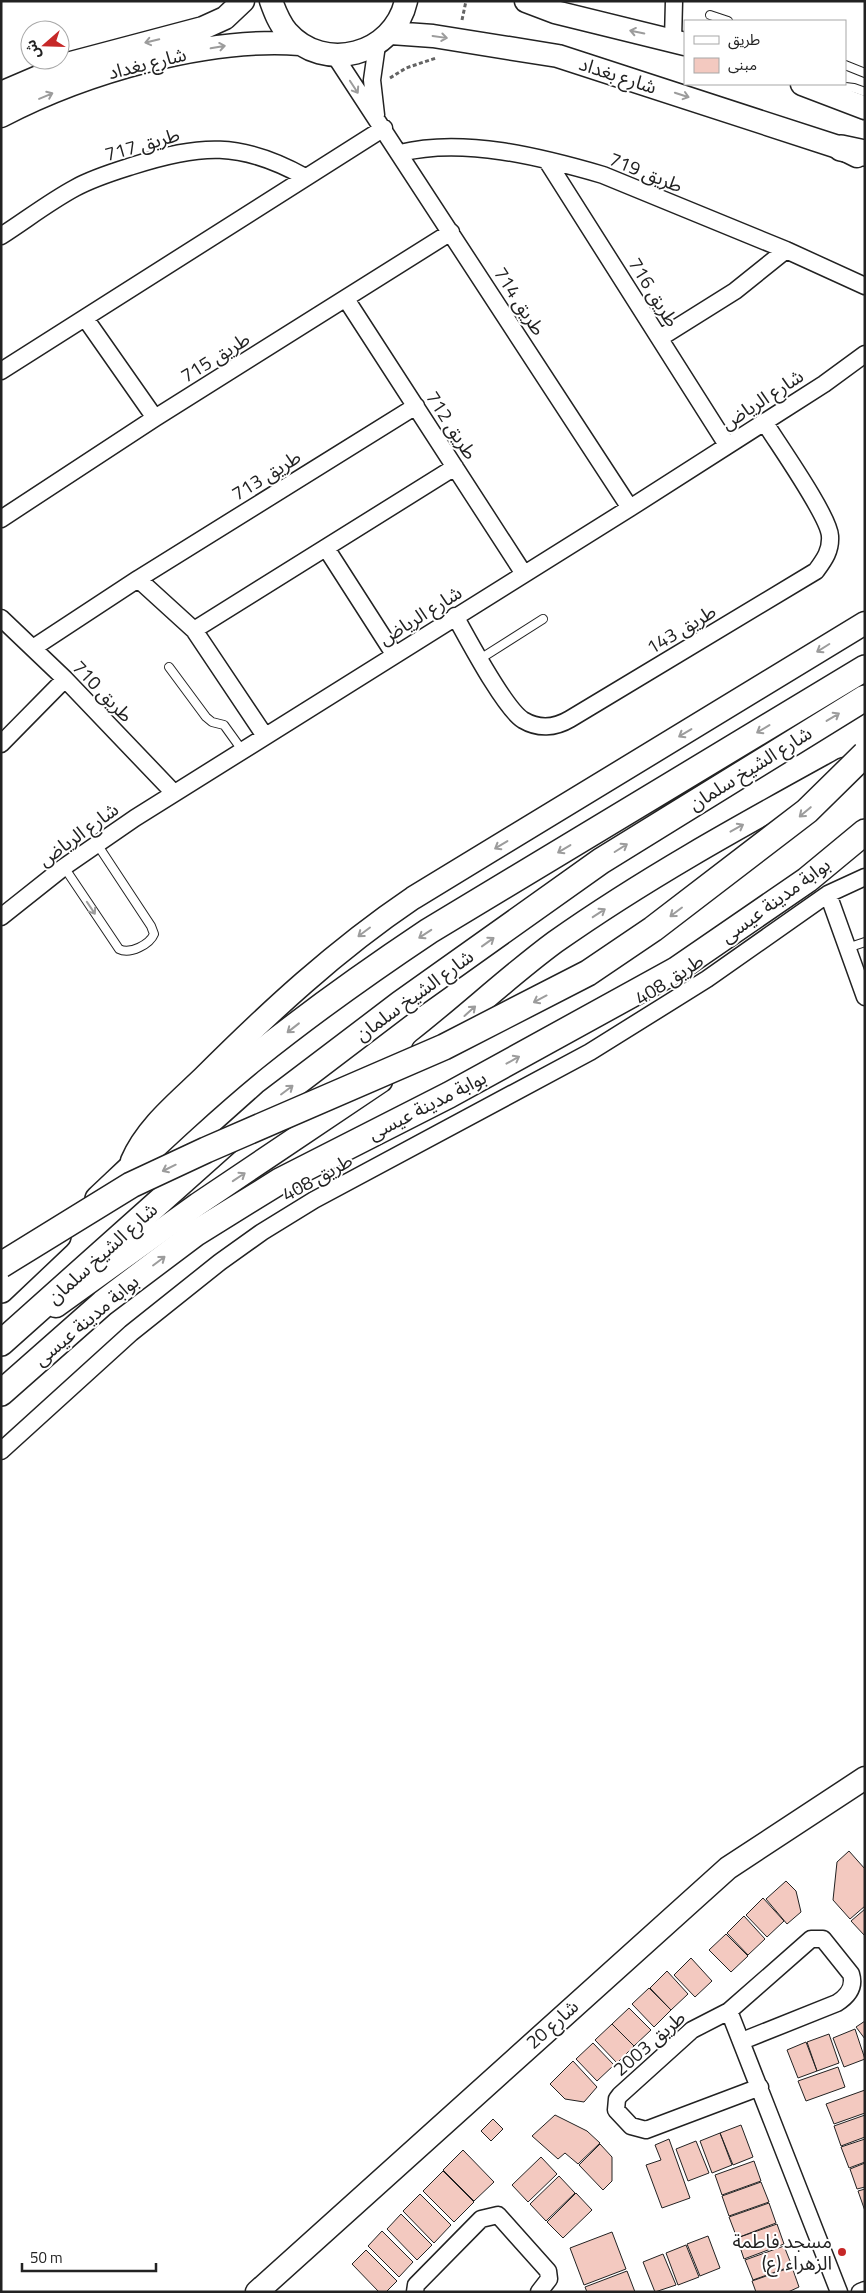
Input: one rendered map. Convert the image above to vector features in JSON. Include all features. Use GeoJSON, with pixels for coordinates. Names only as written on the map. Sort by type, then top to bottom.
{"type":"FeatureCollection","features":[{"type":"Feature","properties":{"kind":"main road","name":"شارع بغداد"},"geometry":{"type":"LineString","coordinates":[[1,93],[71,63],[203,28],[225,18],[243,1]]}},
{"type":"Feature","properties":{"kind":"main road"},"geometry":{"type":"LineString","coordinates":[[272,1],[276,16],[286,32],[300,44],[317,52],[335,56],[364,52],[384,39],[404,13],[406,1]]}},
{"type":"Feature","properties":{"kind":"main road"},"geometry":{"type":"LineString","coordinates":[[526,1],[555,12],[679,42]]}},
{"type":"Feature","properties":{"kind":"main road","name":"شارع بغداد"},"geometry":{"type":"LineString","coordinates":[[384,39],[433,36],[558,56],[841,148],[865,160]]}},
{"type":"Feature","properties":{"kind":"main road","name":"شارع بغداد"},"geometry":{"type":"LineString","coordinates":[[1,116],[84,80],[123,68],[239,44],[267,42],[300,44]]}},
{"type":"Feature","properties":{"kind":"main road"},"geometry":{"type":"LineString","coordinates":[[806,85],[865,108]]}},
{"type":"Feature","properties":{"kind":"main road"},"geometry":{"type":"LineString","coordinates":[[841,148],[865,154]]}},
{"type":"Feature","properties":{"kind":"main road"},"geometry":{"type":"LineString","coordinates":[[841,148],[865,166]]}},
{"type":"Feature","properties":{"kind":"main road","name":"شارع الشيخ سلمان"},"geometry":{"type":"LineString","coordinates":[[128,1170],[138,1149],[151,1130],[206,1075],[302,984],[377,922],[413,898],[865,623]]}},
{"type":"Feature","properties":{"kind":"main road","name":"شارع الشيخ سلمان"},"geometry":{"type":"LineString","coordinates":[[1,1290],[128,1170],[253,1059],[310,1014],[429,931],[865,668]]}},
{"type":"Feature","properties":{"kind":"main road","name":"شارع الشيخ سلمان"},"geometry":{"type":"LineString","coordinates":[[1,1344],[271,1102],[400,1004],[601,861],[865,698]]}},
{"type":"Feature","properties":{"kind":"main road"},"geometry":{"type":"LineString","coordinates":[[1,1265],[131,1186],[206,1150],[444,1047],[588,973],[653,929],[807,811],[865,756]]}},
{"type":"Feature","properties":{"kind":"main road","name":"شارع الشيخ سلمان"},"geometry":{"type":"LineString","coordinates":[[1,1344],[198,1204],[401,1067],[513,974],[583,923],[724,835],[865,756]]}},
{"type":"Feature","properties":{"kind":"main road","name":"بوابة مدينة عيسى"},"geometry":{"type":"LineString","coordinates":[[1,1393],[102,1303],[196,1233],[280,1181],[449,1095],[676,970],[807,880],[865,832]]}},
{"type":"Feature","properties":{"kind":"main road","name":"شارع 20"},"geometry":{"type":"LineString","coordinates":[[256,2292],[728,1868],[865,1778]]}},
{"type":"Feature","properties":{"kind":"street"},"geometry":{"type":"LineString","coordinates":[[674,1],[679,42]]}},
{"type":"Feature","properties":{"kind":"street","name":"طريق 714"},"geometry":{"type":"LineString","coordinates":[[380,122],[372,80],[384,39]]}},
{"type":"Feature","properties":{"kind":"street","name":"طريق 714"},"geometry":{"type":"LineString","coordinates":[[335,56],[353,86],[380,122],[630,508]]}},
{"type":"Feature","properties":{"kind":"street"},"geometry":{"type":"LineString","coordinates":[[1,81],[71,63]]}},
{"type":"Feature","properties":{"kind":"street"},"geometry":{"type":"LineString","coordinates":[[1,371],[305,178],[380,122]]}},
{"type":"Feature","properties":{"kind":"street","name":"طريق 719"},"geometry":{"type":"LineString","coordinates":[[400,153],[422,147],[446,146],[547,161],[603,175],[786,250],[865,286]]}},
{"type":"Feature","properties":{"kind":"street","name":"طريق 717"},"geometry":{"type":"LineString","coordinates":[[1,236],[61,196],[93,178],[184,151],[216,149],[249,154],[281,165],[305,178]]}},
{"type":"Feature","properties":{"kind":"street","name":"طريق 716"},"geometry":{"type":"LineString","coordinates":[[547,161],[728,445]]}},
{"type":"Feature","properties":{"kind":"street","name":"طريق 715"},"geometry":{"type":"LineString","coordinates":[[1,519],[155,418],[451,232]]}},
{"type":"Feature","properties":{"kind":"street"},"geometry":{"type":"LineString","coordinates":[[660,338],[736,290],[786,250]]}},
{"type":"Feature","properties":{"kind":"street","name":"طريق 712"},"geometry":{"type":"LineString","coordinates":[[346,299],[524,574]]}},
{"type":"Feature","properties":{"kind":"street"},"geometry":{"type":"LineString","coordinates":[[85,318],[155,418]]}},
{"type":"Feature","properties":{"kind":"street","name":"شارع الرياض"},"geometry":{"type":"LineString","coordinates":[[1,918],[97,843],[454,616],[630,508],[765,422],[865,354]]}},
{"type":"Feature","properties":{"kind":"street","name":"طريق 713"},"geometry":{"type":"LineString","coordinates":[[33,648],[138,579],[416,406]]}},
{"type":"Feature","properties":{"kind":"street","name":"طريق 143"},"geometry":{"type":"LineString","coordinates":[[454,616],[516,714],[537,726],[554,726],[570,719],[816,571],[828,555],[830,536],[821,513],[765,422]]}},
{"type":"Feature","properties":{"kind":"street"},"geometry":{"type":"LineString","coordinates":[[194,630],[455,467]]}},
{"type":"Feature","properties":{"kind":"street"},"geometry":{"type":"LineString","coordinates":[[326,548],[394,654]]}},
{"type":"Feature","properties":{"kind":"street"},"geometry":{"type":"LineString","coordinates":[[138,579],[194,630],[265,736]]}},
{"type":"Feature","properties":{"kind":"street","name":"طريق 710"},"geometry":{"type":"LineString","coordinates":[[1,618],[65,679],[174,793]]}},
{"type":"Feature","properties":{"kind":"street"},"geometry":{"type":"LineString","coordinates":[[1,744],[65,679]]}},
{"type":"Feature","properties":{"kind":"street","name":"طريق 408"},"geometry":{"type":"LineString","coordinates":[[1,1451],[131,1333],[220,1262],[262,1232],[314,1200],[541,1080],[631,1028],[707,979],[828,894],[865,877]]}},
{"type":"Feature","properties":{"kind":"street"},"geometry":{"type":"LineString","coordinates":[[828,894],[847,948],[862,978],[865,997]]}},
{"type":"Feature","properties":{"kind":"street","name":"طريق 2003"},"geometry":{"type":"LineString","coordinates":[[742,2041],[843,1999],[852,1987],[850,1974],[828,1943],[817,1938],[811,1939],[729,2011],[692,2030],[620,2094],[617,2099],[616,2110],[631,2126],[646,2130],[760,2086]]}},
{"type":"Feature","properties":{"kind":"street"},"geometry":{"type":"LineString","coordinates":[[729,2011],[760,2086],[839,2292]]}},
{"type":"Feature","properties":{"kind":"street"},"geometry":{"type":"LineString","coordinates":[[415,2292],[416,2285],[482,2219],[498,2215],[548,2271],[549,2279],[539,2292]]}},
{"type":"Feature","properties":{"kind":"street"},"geometry":{"type":"LineString","coordinates":[[860,2292],[865,2290]]}},
{"type":"Feature","properties":{"kind":"lane"},"geometry":{"type":"LineString","coordinates":[[710,14],[725,20]]}},
{"type":"Feature","properties":{"kind":"lane"},"geometry":{"type":"LineString","coordinates":[[846,66],[865,73]]}},
{"type":"Feature","properties":{"kind":"lane"},"geometry":{"type":"LineString","coordinates":[[836,85],[865,92]]}},
{"type":"Feature","properties":{"kind":"lane"},"geometry":{"type":"LineString","coordinates":[[480,659],[543,619]]}},
{"type":"Feature","properties":{"kind":"lane"},"geometry":{"type":"LineString","coordinates":[[169,667],[206,717],[212,722],[224,725],[242,750]]}},
{"type":"Feature","properties":{"kind":"lane"},"geometry":{"type":"LineString","coordinates":[[64,867],[119,949],[131,951],[150,941],[154,934],[153,929],[97,843]]}},
{"type":"Feature","properties":{"kind":"lane"},"geometry":{"type":"LineString","coordinates":[[847,948],[865,942]]}},
{"type":"Feature","properties":{"kind":"building"},"geometry":{"type":"Polygon","coordinates":[[[849,1851],[865,1869],[865,1906],[850,1919],[833,1900],[837,1862],[849,1851]]]}},
{"type":"Feature","properties":{"kind":"building"},"geometry":{"type":"Polygon","coordinates":[[[786,1881],[796,1891],[801,1912],[787,1924],[766,1899],[786,1881]]]}},
{"type":"Feature","properties":{"kind":"building"},"geometry":{"type":"Polygon","coordinates":[[[763,1898],[784,1921],[767,1937],[746,1915],[763,1898]]]}},
{"type":"Feature","properties":{"kind":"building"},"geometry":{"type":"Polygon","coordinates":[[[865,1909],[865,1936],[851,1921],[865,1909]]]}},
{"type":"Feature","properties":{"kind":"building"},"geometry":{"type":"Polygon","coordinates":[[[744,1916],[765,1939],[748,1955],[727,1933],[744,1916]]]}},
{"type":"Feature","properties":{"kind":"building"},"geometry":{"type":"Polygon","coordinates":[[[726,1934],[748,1956],[731,1972],[709,1950],[726,1934]]]}},
{"type":"Feature","properties":{"kind":"building"},"geometry":{"type":"Polygon","coordinates":[[[691,1958],[712,1981],[695,1997],[674,1975],[691,1958]]]}},
{"type":"Feature","properties":{"kind":"building"},"geometry":{"type":"Polygon","coordinates":[[[667,1971],[688,1994],[671,2010],[650,1988],[667,1971]]]}},
{"type":"Feature","properties":{"kind":"building"},"geometry":{"type":"Polygon","coordinates":[[[649,1988],[671,2010],[654,2027],[632,2004],[649,1988]]]}},
{"type":"Feature","properties":{"kind":"building"},"geometry":{"type":"Polygon","coordinates":[[[629,2008],[651,2030],[634,2046],[612,2024],[629,2008]]]}},
{"type":"Feature","properties":{"kind":"building"},"geometry":{"type":"Polygon","coordinates":[[[865,2021],[865,2039],[856,2027],[865,2021]]]}},
{"type":"Feature","properties":{"kind":"building"},"geometry":{"type":"Polygon","coordinates":[[[612,2024],[634,2046],[617,2063],[595,2040],[612,2024]]]}},
{"type":"Feature","properties":{"kind":"building"},"geometry":{"type":"Polygon","coordinates":[[[855,2029],[865,2059],[844,2067],[833,2038],[855,2029]]]}},
{"type":"Feature","properties":{"kind":"building"},"geometry":{"type":"Polygon","coordinates":[[[829,2034],[839,2063],[817,2071],[807,2042],[829,2034]]]}},
{"type":"Feature","properties":{"kind":"building"},"geometry":{"type":"Polygon","coordinates":[[[806,2042],[817,2071],[798,2078],[787,2050],[806,2042]]]}},
{"type":"Feature","properties":{"kind":"building"},"geometry":{"type":"Polygon","coordinates":[[[593,2043],[614,2065],[597,2081],[576,2059],[593,2043]]]}},
{"type":"Feature","properties":{"kind":"building"},"geometry":{"type":"Polygon","coordinates":[[[573,2061],[597,2087],[584,2102],[565,2099],[550,2084],[573,2061]]]}},
{"type":"Feature","properties":{"kind":"building"},"geometry":{"type":"Polygon","coordinates":[[[838,2067],[845,2087],[806,2101],[798,2081],[838,2067]]]}},
{"type":"Feature","properties":{"kind":"building"},"geometry":{"type":"Polygon","coordinates":[[[865,2090],[865,2113],[834,2124],[826,2104],[865,2090]]]}},
{"type":"Feature","properties":{"kind":"building"},"geometry":{"type":"Polygon","coordinates":[[[555,2115],[587,2131],[600,2143],[578,2164],[565,2153],[558,2159],[532,2136],[555,2115]]]}},
{"type":"Feature","properties":{"kind":"building"},"geometry":{"type":"Polygon","coordinates":[[[865,2115],[865,2137],[841,2146],[834,2126],[865,2115]]]}},
{"type":"Feature","properties":{"kind":"building"},"geometry":{"type":"Polygon","coordinates":[[[493,2119],[503,2129],[491,2141],[481,2131],[493,2119]]]}},
{"type":"Feature","properties":{"kind":"building"},"geometry":{"type":"Polygon","coordinates":[[[741,2125],[753,2157],[733,2165],[720,2133],[741,2125]]]}},
{"type":"Feature","properties":{"kind":"building"},"geometry":{"type":"Polygon","coordinates":[[[720,2133],[732,2165],[712,2173],[700,2141],[720,2133]]]}},
{"type":"Feature","properties":{"kind":"building"},"geometry":{"type":"Polygon","coordinates":[[[669,2139],[690,2198],[662,2208],[646,2165],[661,2160],[655,2145],[669,2139]]]}},
{"type":"Feature","properties":{"kind":"building"},"geometry":{"type":"Polygon","coordinates":[[[865,2139],[865,2162],[849,2168],[841,2147],[865,2139]]]}},
{"type":"Feature","properties":{"kind":"building"},"geometry":{"type":"Polygon","coordinates":[[[696,2141],[709,2173],[688,2181],[676,2149],[696,2141]]]}},
{"type":"Feature","properties":{"kind":"building"},"geometry":{"type":"Polygon","coordinates":[[[600,2144],[612,2157],[612,2181],[603,2190],[579,2165],[600,2144]]]}},
{"type":"Feature","properties":{"kind":"building"},"geometry":{"type":"Polygon","coordinates":[[[463,2150],[494,2182],[474,2201],[443,2170],[463,2150]]]}},
{"type":"Feature","properties":{"kind":"building"},"geometry":{"type":"Polygon","coordinates":[[[541,2157],[557,2174],[528,2202],[512,2185],[541,2157]]]}},
{"type":"Feature","properties":{"kind":"building"},"geometry":{"type":"Polygon","coordinates":[[[754,2161],[761,2181],[722,2195],[715,2175],[754,2161]]]}},
{"type":"Feature","properties":{"kind":"building"},"geometry":{"type":"Polygon","coordinates":[[[865,2163],[865,2187],[857,2189],[850,2169],[865,2163]]]}},
{"type":"Feature","properties":{"kind":"building"},"geometry":{"type":"Polygon","coordinates":[[[443,2171],[474,2202],[454,2222],[423,2191],[443,2171]]]}},
{"type":"Feature","properties":{"kind":"building"},"geometry":{"type":"Polygon","coordinates":[[[559,2176],[575,2193],[546,2221],[530,2204],[559,2176]]]}},
{"type":"Feature","properties":{"kind":"building"},"geometry":{"type":"Polygon","coordinates":[[[761,2182],[769,2202],[729,2216],[722,2196],[761,2182]]]}},
{"type":"Feature","properties":{"kind":"building"},"geometry":{"type":"Polygon","coordinates":[[[865,2189],[865,2211],[858,2191],[865,2189]]]}},
{"type":"Feature","properties":{"kind":"building"},"geometry":{"type":"Polygon","coordinates":[[[576,2193],[592,2210],[563,2238],[547,2222],[576,2193]]]}},
{"type":"Feature","properties":{"kind":"building"},"geometry":{"type":"Polygon","coordinates":[[[420,2194],[451,2225],[434,2243],[403,2211],[420,2194]]]}},
{"type":"Feature","properties":{"kind":"building"},"geometry":{"type":"Polygon","coordinates":[[[769,2203],[776,2223],[737,2238],[729,2217],[769,2203]]]}},
{"type":"Feature","properties":{"kind":"building"},"geometry":{"type":"Polygon","coordinates":[[[401,2214],[432,2245],[417,2260],[387,2229],[401,2214]]]}},
{"type":"Feature","properties":{"kind":"building"},"geometry":{"type":"Polygon","coordinates":[[[777,2224],[784,2244],[744,2259],[737,2238],[777,2224]]]}},
{"type":"Feature","properties":{"kind":"building"},"geometry":{"type":"Polygon","coordinates":[[[382,2231],[413,2262],[399,2277],[368,2246],[382,2231]]]}},
{"type":"Feature","properties":{"kind":"building"},"geometry":{"type":"Polygon","coordinates":[[[612,2232],[626,2269],[584,2285],[570,2248],[612,2232]]]}},
{"type":"Feature","properties":{"kind":"building"},"geometry":{"type":"Polygon","coordinates":[[[708,2236],[720,2268],[700,2276],[687,2244],[708,2236]]]}},
{"type":"Feature","properties":{"kind":"building"},"geometry":{"type":"Polygon","coordinates":[[[686,2245],[699,2277],[678,2285],[666,2253],[686,2245]]]}},
{"type":"Feature","properties":{"kind":"building"},"geometry":{"type":"Polygon","coordinates":[[[784,2246],[792,2266],[753,2280],[745,2260],[784,2246]]]}},
{"type":"Feature","properties":{"kind":"building"},"geometry":{"type":"Polygon","coordinates":[[[366,2250],[397,2281],[386,2292],[379,2292],[352,2264],[366,2250]]]}},
{"type":"Feature","properties":{"kind":"building"},"geometry":{"type":"Polygon","coordinates":[[[663,2254],[676,2285],[655,2292],[643,2262],[663,2254]]]}},
{"type":"Feature","properties":{"kind":"building"},"geometry":{"type":"Polygon","coordinates":[[[792,2267],[799,2287],[788,2292],[756,2292],[752,2281],[792,2267]]]}},
{"type":"Feature","properties":{"kind":"building"},"geometry":{"type":"Polygon","coordinates":[[[627,2271],[635,2292],[587,2292],[585,2287],[627,2271]]]}},
{"type":"Feature","properties":{"kind":"place","name":"مسجد فاطمة الزهراء (ع)"},"geometry":{"type":"Point","coordinates":[842,2252]}}]}
